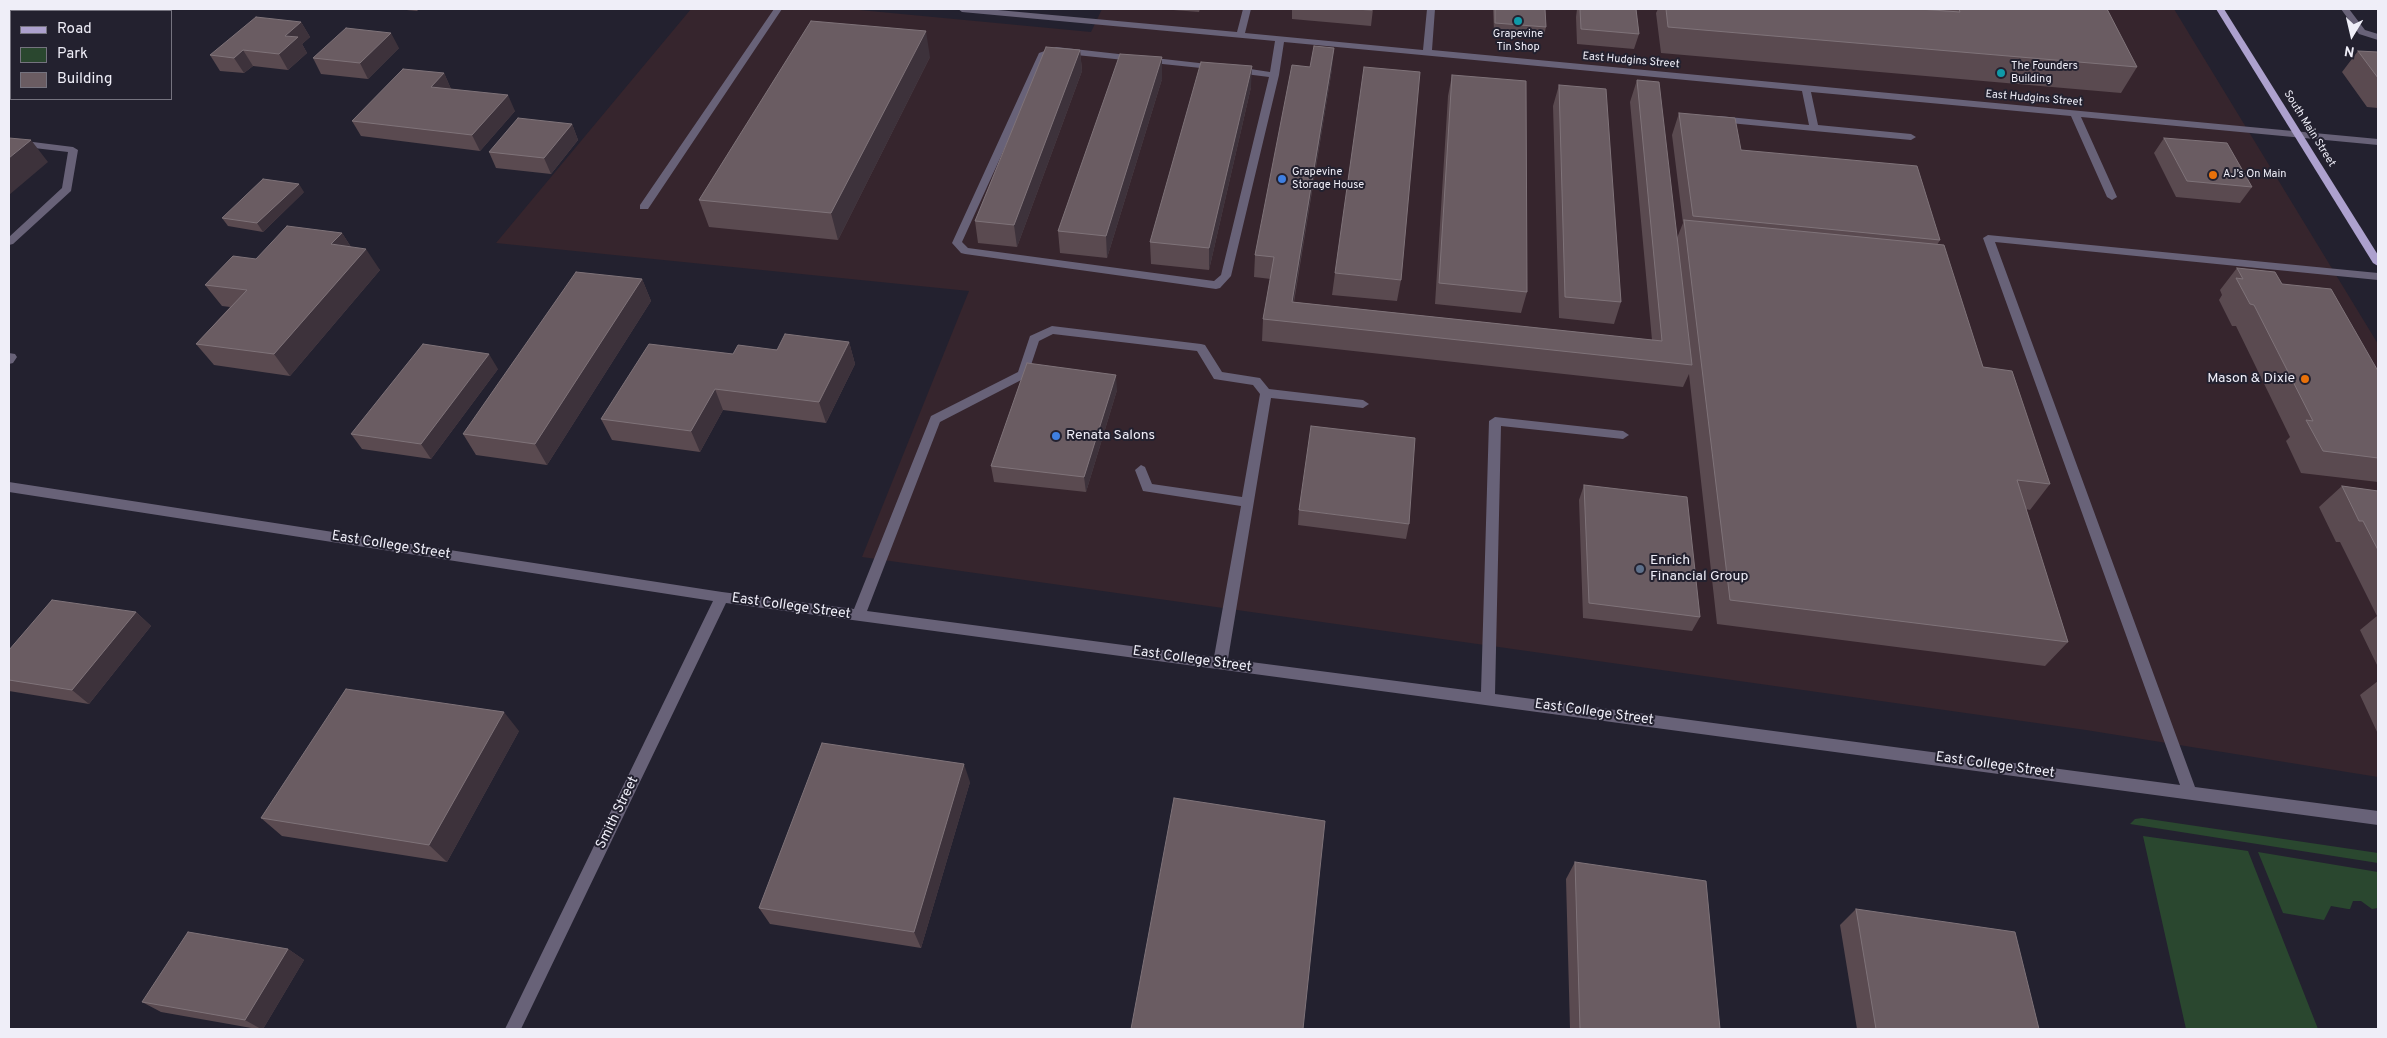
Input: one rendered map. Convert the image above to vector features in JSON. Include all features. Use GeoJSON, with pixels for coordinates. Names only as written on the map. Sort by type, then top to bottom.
{"type":"FeatureCollection","features":[{"type":"Feature","properties":{"kind":"main road","name":"South Main Street"},"geometry":{"type":"LineString","coordinates":[[2220,9],[2378,263]]}},
{"type":"Feature","properties":{"kind":"street"},"geometry":{"type":"LineString","coordinates":[[644,207],[778,9]]}},
{"type":"Feature","properties":{"kind":"street","name":"East Hudgins Street"},"geometry":{"type":"LineString","coordinates":[[962,9],[2378,142]]}},
{"type":"Feature","properties":{"kind":"street"},"geometry":{"type":"LineString","coordinates":[[1240,36],[1247,9]]}},
{"type":"Feature","properties":{"kind":"street"},"geometry":{"type":"LineString","coordinates":[[1427,52],[1431,9]]}},
{"type":"Feature","properties":{"kind":"street"},"geometry":{"type":"LineString","coordinates":[[2345,9],[2362,32],[2378,37]]}},
{"type":"Feature","properties":{"kind":"street"},"geometry":{"type":"LineString","coordinates":[[1274,75],[1056,50],[1042,55],[956,243],[965,251],[1216,285],[1226,276],[1274,75],[1280,39]]}},
{"type":"Feature","properties":{"kind":"street"},"geometry":{"type":"LineString","coordinates":[[1806,89],[1814,128]]}},
{"type":"Feature","properties":{"kind":"street"},"geometry":{"type":"LineString","coordinates":[[2075,114],[2112,197]]}},
{"type":"Feature","properties":{"kind":"street"},"geometry":{"type":"LineString","coordinates":[[1705,118],[1911,137]]}},
{"type":"Feature","properties":{"kind":"street"},"geometry":{"type":"LineString","coordinates":[[9,142],[73,150],[67,189],[9,242]]}},
{"type":"Feature","properties":{"kind":"street"},"geometry":{"type":"LineString","coordinates":[[2190,792],[1988,238],[2378,276]]}},
{"type":"Feature","properties":{"kind":"street"},"geometry":{"type":"LineString","coordinates":[[858,616],[935,419],[1023,374],[1034,339],[1052,330],[1202,348],[1218,376],[1256,381],[1266,393],[1363,404]]}},
{"type":"Feature","properties":{"kind":"street"},"geometry":{"type":"LineString","coordinates":[[1220,663],[1266,393]]}},
{"type":"Feature","properties":{"kind":"street"},"geometry":{"type":"LineString","coordinates":[[1488,699],[1495,421],[1623,435]]}},
{"type":"Feature","properties":{"kind":"street"},"geometry":{"type":"LineString","coordinates":[[1141,470],[1147,488],[1247,502]]}},
{"type":"Feature","properties":{"kind":"street","name":"East College Street"},"geometry":{"type":"LineString","coordinates":[[9,487],[722,597],[2378,818]]}},
{"type":"Feature","properties":{"kind":"street","name":"Smith Street"},"geometry":{"type":"LineString","coordinates":[[513,1029],[722,597]]}},
{"type":"Feature","properties":{"kind":"shaded area"},"geometry":{"type":"Polygon","coordinates":[[[691,9],[849,9],[1091,32],[1102,9],[2174,9],[2378,344],[2378,777],[2086,730],[862,557],[969,291],[496,243],[691,9]]]}},
{"type":"Feature","properties":{"kind":"green space"},"geometry":{"type":"Polygon","coordinates":[[[2142,818],[2378,853],[2378,863],[2130,824],[2135,819],[2142,818]]]}},
{"type":"Feature","properties":{"kind":"green space"},"geometry":{"type":"Polygon","coordinates":[[[2143,836],[2248,851],[2318,1029],[2186,1029],[2143,836]]]}},
{"type":"Feature","properties":{"kind":"green space"},"geometry":{"type":"Polygon","coordinates":[[[2258,852],[2378,872],[2378,908],[2372,909],[2361,901],[2353,901],[2350,909],[2331,906],[2324,920],[2283,913],[2258,852]]]}},
{"type":"Feature","properties":{"kind":"building","name":"Grapevine Tin Shop"},"geometry":{"type":"Polygon","coordinates":[[[1495,9],[1545,9],[1546,27],[1495,23],[1495,9]]]}},
{"type":"Feature","properties":{"kind":"building"},"geometry":{"type":"Polygon","coordinates":[[[1580,9],[1636,9],[1639,34],[1581,29],[1580,9]]]}},
{"type":"Feature","properties":{"kind":"building"},"geometry":{"type":"Polygon","coordinates":[[[1666,9],[1919,9],[1960,12],[1959,9],[2107,9],[2137,67],[1668,27],[1666,9]]]}},
{"type":"Feature","properties":{"kind":"building"},"geometry":{"type":"Polygon","coordinates":[[[256,17],[301,22],[285,36],[298,37],[279,54],[243,50],[234,58],[210,55],[256,17]]]}},
{"type":"Feature","properties":{"kind":"building"},"geometry":{"type":"Polygon","coordinates":[[[811,21],[926,31],[831,213],[699,200],[811,21]]]}},
{"type":"Feature","properties":{"kind":"building"},"geometry":{"type":"Polygon","coordinates":[[[346,28],[391,33],[360,63],[313,58],[346,28]]]}},
{"type":"Feature","properties":{"kind":"building"},"geometry":{"type":"Polygon","coordinates":[[[1314,46],[1334,48],[1292,302],[1662,341],[1637,80],[1659,82],[1692,365],[1263,319],[1274,257],[1255,255],[1292,65],[1310,67],[1314,46]]]}},
{"type":"Feature","properties":{"kind":"building"},"geometry":{"type":"Polygon","coordinates":[[[1046,47],[1080,50],[1014,225],[975,221],[1046,47]]]}},
{"type":"Feature","properties":{"kind":"building"},"geometry":{"type":"Polygon","coordinates":[[[2358,51],[2378,52],[2378,78],[2358,51]]]}},
{"type":"Feature","properties":{"kind":"building"},"geometry":{"type":"Polygon","coordinates":[[[1120,54],[1162,57],[1106,236],[1058,231],[1120,54]]]}},
{"type":"Feature","properties":{"kind":"building"},"geometry":{"type":"Polygon","coordinates":[[[1201,62],[1252,66],[1209,248],[1150,242],[1201,62]]]}},
{"type":"Feature","properties":{"kind":"building"},"geometry":{"type":"Polygon","coordinates":[[[1364,67],[1420,72],[1401,280],[1335,273],[1364,67]]]}},
{"type":"Feature","properties":{"kind":"building"},"geometry":{"type":"Polygon","coordinates":[[[403,69],[444,73],[431,87],[508,95],[472,135],[352,121],[403,69]]]}},
{"type":"Feature","properties":{"kind":"building"},"geometry":{"type":"Polygon","coordinates":[[[1452,75],[1526,81],[1527,292],[1439,283],[1452,75]]]}},
{"type":"Feature","properties":{"kind":"building"},"geometry":{"type":"Polygon","coordinates":[[[1559,85],[1606,89],[1621,302],[1565,297],[1559,85]]]}},
{"type":"Feature","properties":{"kind":"building"},"geometry":{"type":"Polygon","coordinates":[[[1679,113],[1735,118],[1741,150],[1917,166],[1940,240],[1693,216],[1679,113]]]}},
{"type":"Feature","properties":{"kind":"building"},"geometry":{"type":"Polygon","coordinates":[[[518,118],[572,124],[544,158],[489,152],[518,118]]]}},
{"type":"Feature","properties":{"kind":"building"},"geometry":{"type":"Polygon","coordinates":[[[9,138],[31,140],[9,158],[9,138]]]}},
{"type":"Feature","properties":{"kind":"building"},"geometry":{"type":"Polygon","coordinates":[[[2164,138],[2227,143],[2252,187],[2187,181],[2164,138]]]}},
{"type":"Feature","properties":{"kind":"building"},"geometry":{"type":"Polygon","coordinates":[[[263,179],[299,184],[257,223],[222,218],[263,179]]]}},
{"type":"Feature","properties":{"kind":"building"},"geometry":{"type":"Polygon","coordinates":[[[1684,220],[1944,245],[1983,367],[2012,371],[2050,484],[2017,480],[2068,642],[1730,600],[1684,220]]]}},
{"type":"Feature","properties":{"kind":"building"},"geometry":{"type":"Polygon","coordinates":[[[287,226],[342,233],[331,244],[366,249],[274,354],[196,344],[247,290],[205,285],[233,256],[256,259],[287,226]]]}},
{"type":"Feature","properties":{"kind":"building"},"geometry":{"type":"Polygon","coordinates":[[[2237,268],[2275,272],[2282,284],[2331,289],[2378,371],[2378,458],[2323,451],[2306,420],[2313,421],[2254,305],[2250,304],[2236,278],[2243,279],[2237,268]]]}},
{"type":"Feature","properties":{"kind":"building"},"geometry":{"type":"Polygon","coordinates":[[[576,272],[642,279],[535,444],[463,434],[576,272]]]}},
{"type":"Feature","properties":{"kind":"building"},"geometry":{"type":"Polygon","coordinates":[[[785,334],[849,342],[819,402],[715,389],[691,431],[601,419],[649,344],[733,354],[738,345],[777,350],[785,334]]]}},
{"type":"Feature","properties":{"kind":"building"},"geometry":{"type":"Polygon","coordinates":[[[423,344],[489,354],[421,444],[351,434],[423,344]]]}},
{"type":"Feature","properties":{"kind":"building","name":"Renata Salons"},"geometry":{"type":"Polygon","coordinates":[[[1027,363],[1116,375],[1084,477],[991,466],[1027,363]]]}},
{"type":"Feature","properties":{"kind":"building"},"geometry":{"type":"Polygon","coordinates":[[[1311,426],[1415,438],[1409,524],[1299,510],[1311,426]]]}},
{"type":"Feature","properties":{"kind":"building"},"geometry":{"type":"Polygon","coordinates":[[[1584,485],[1687,497],[1700,617],[1589,603],[1584,485]]]}},
{"type":"Feature","properties":{"kind":"building"},"geometry":{"type":"Polygon","coordinates":[[[2342,486],[2378,491],[2378,550],[2363,521],[2359,521],[2342,486]]]}},
{"type":"Feature","properties":{"kind":"building"},"geometry":{"type":"Polygon","coordinates":[[[52,600],[136,612],[72,690],[9,680],[9,650],[52,600]]]}},
{"type":"Feature","properties":{"kind":"building"},"geometry":{"type":"Polygon","coordinates":[[[346,689],[504,712],[429,845],[261,818],[346,689]]]}},
{"type":"Feature","properties":{"kind":"building"},"geometry":{"type":"Polygon","coordinates":[[[822,743],[964,764],[914,932],[759,908],[822,743]]]}},
{"type":"Feature","properties":{"kind":"building"},"geometry":{"type":"Polygon","coordinates":[[[1174,798],[1325,821],[1303,1029],[1131,1029],[1174,798]]]}},
{"type":"Feature","properties":{"kind":"building"},"geometry":{"type":"Polygon","coordinates":[[[1575,862],[1706,881],[1720,1029],[1580,1029],[1575,862]]]}},
{"type":"Feature","properties":{"kind":"building"},"geometry":{"type":"Polygon","coordinates":[[[1856,909],[2015,932],[2039,1029],[1876,1029],[1856,909]]]}},
{"type":"Feature","properties":{"kind":"building"},"geometry":{"type":"Polygon","coordinates":[[[188,932],[288,949],[245,1020],[142,1002],[188,932]]]}},
{"type":"Feature","properties":{"kind":"place","name":"Grapevine Tin Shop"},"geometry":{"type":"Point","coordinates":[1518,21]}},
{"type":"Feature","properties":{"kind":"place","name":"The Founders Building"},"geometry":{"type":"Point","coordinates":[2001,73]}},
{"type":"Feature","properties":{"kind":"place","name":"AJ’s On Main"},"geometry":{"type":"Point","coordinates":[2213,175]}},
{"type":"Feature","properties":{"kind":"place","name":"Grapevine Storage House"},"geometry":{"type":"Point","coordinates":[1282,179]}},
{"type":"Feature","properties":{"kind":"place","name":"Mason & Dixie"},"geometry":{"type":"Point","coordinates":[2305,379]}},
{"type":"Feature","properties":{"kind":"place","name":"Renata Salons"},"geometry":{"type":"Point","coordinates":[1056,436]}},
{"type":"Feature","properties":{"kind":"place","name":"Enrich Financial Group"},"geometry":{"type":"Point","coordinates":[1640,569]}}]}
